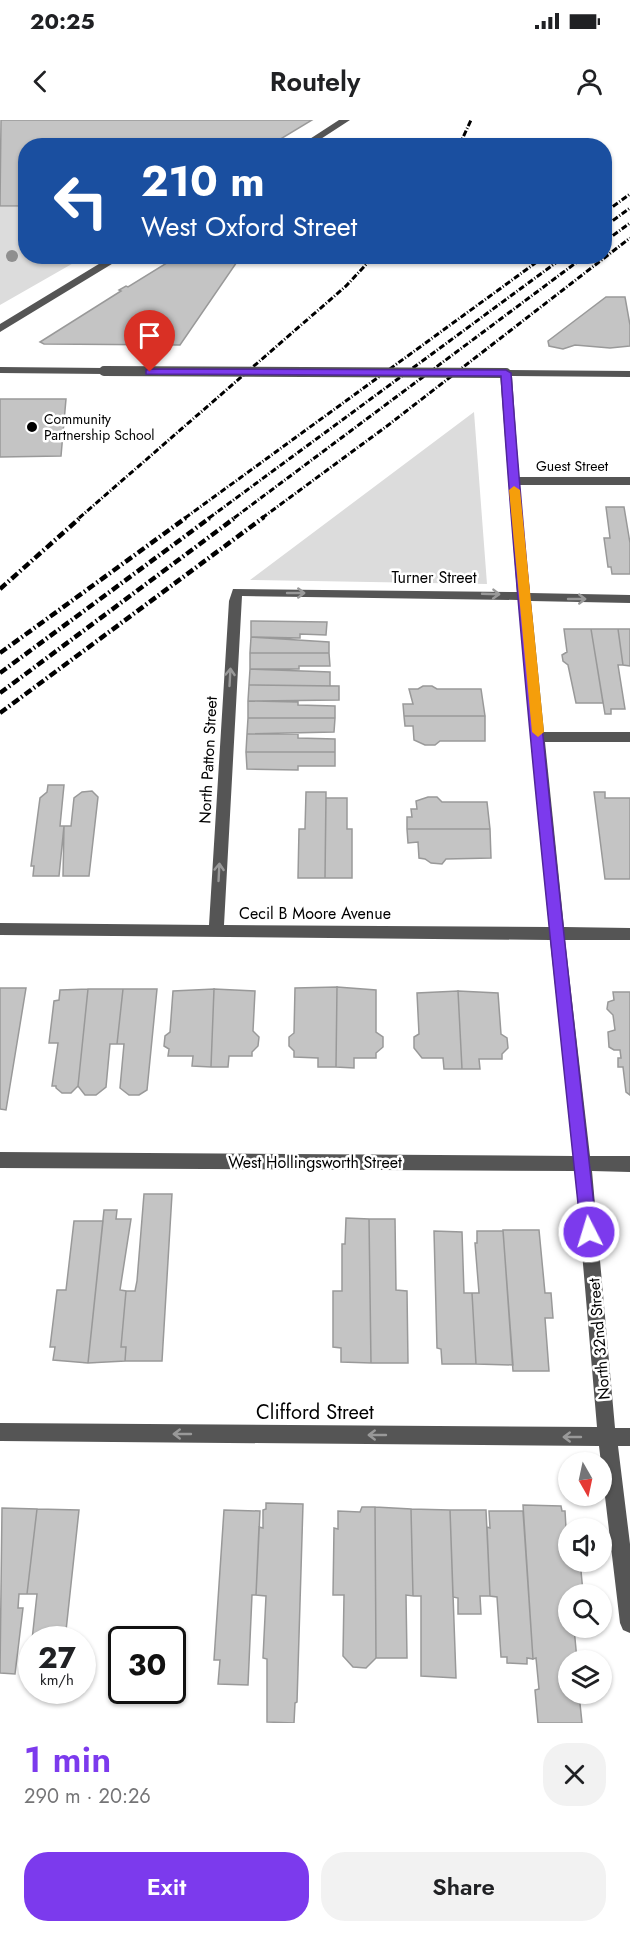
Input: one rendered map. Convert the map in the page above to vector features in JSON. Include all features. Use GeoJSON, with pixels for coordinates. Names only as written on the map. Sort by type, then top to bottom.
{"type":"FeatureCollection","features":[{"type":"Feature","properties":{"kind":"street"},"geometry":{"type":"LineString","coordinates":[[316,138],[345,120]]}},
{"type":"Feature","properties":{"kind":"street"},"geometry":{"type":"LineString","coordinates":[[0,329],[107,264]]}},
{"type":"Feature","properties":{"kind":"street"},"geometry":{"type":"LineString","coordinates":[[0,370],[630,374]]}},
{"type":"Feature","properties":{"kind":"street","name":"North 32nd Street"},"geometry":{"type":"LineString","coordinates":[[506,373],[513,481],[557,933],[583,1164],[607,1437],[630,1623]]}},
{"type":"Feature","properties":{"kind":"street","name":"Guest Street"},"geometry":{"type":"LineString","coordinates":[[513,481],[630,481]]}},
{"type":"Feature","properties":{"kind":"street","name":"Turner Street"},"geometry":{"type":"LineString","coordinates":[[237,592],[494,594],[525,597],[630,599]]}},
{"type":"Feature","properties":{"kind":"street","name":"North Patton Street"},"geometry":{"type":"LineString","coordinates":[[216,930],[237,592]]}},
{"type":"Feature","properties":{"kind":"street"},"geometry":{"type":"LineString","coordinates":[[538,737],[630,737]]}},
{"type":"Feature","properties":{"kind":"street","name":"Cecil B Moore Avenue"},"geometry":{"type":"LineString","coordinates":[[0,929],[630,934]]}},
{"type":"Feature","properties":{"kind":"street","name":"West Hollingsworth Street"},"geometry":{"type":"LineString","coordinates":[[0,1160],[630,1164]]}},
{"type":"Feature","properties":{"kind":"street","name":"Clifford Street"},"geometry":{"type":"LineString","coordinates":[[0,1432],[630,1437]]}},
{"type":"Feature","properties":{"kind":"shaded area"},"geometry":{"type":"Polygon","coordinates":[[[0,207],[18,207],[18,264],[72,264],[0,305],[0,207]]]}},
{"type":"Feature","properties":{"kind":"shaded area"},"geometry":{"type":"Polygon","coordinates":[[[474,412],[487,584],[250,580],[474,412]]]}},
{"type":"Feature","properties":{"kind":"building"},"geometry":{"type":"Polygon","coordinates":[[[1,120],[312,120],[282,138],[18,138],[18,206],[0,206],[1,120]]]}},
{"type":"Feature","properties":{"kind":"building"},"geometry":{"type":"Polygon","coordinates":[[[165,264],[236,264],[180,345],[44,344],[40,342],[121,291],[119,290],[128,287],[165,264]]]}},
{"type":"Feature","properties":{"kind":"building"},"geometry":{"type":"Polygon","coordinates":[[[606,297],[625,297],[630,325],[630,346],[610,348],[575,345],[563,349],[549,346],[548,341],[606,297]]]}},
{"type":"Feature","properties":{"kind":"building","name":"Community Partnership School"},"geometry":{"type":"Polygon","coordinates":[[[0,399],[66,399],[61,456],[0,457],[0,399]]]}},
{"type":"Feature","properties":{"kind":"building"},"geometry":{"type":"Polygon","coordinates":[[[606,507],[624,507],[630,543],[630,574],[612,574],[611,567],[608,567],[604,538],[610,538],[606,507]]]}},
{"type":"Feature","properties":{"kind":"building"},"geometry":{"type":"Polygon","coordinates":[[[251,621],[327,622],[326,635],[300,634],[300,638],[251,637],[251,621]]]}},
{"type":"Feature","properties":{"kind":"building"},"geometry":{"type":"Polygon","coordinates":[[[564,629],[591,629],[603,703],[576,703],[568,665],[563,661],[562,655],[567,652],[564,629]]]}},
{"type":"Feature","properties":{"kind":"building"},"geometry":{"type":"Polygon","coordinates":[[[591,629],[618,629],[623,665],[618,665],[625,709],[611,709],[611,714],[605,714],[591,629]]]}},
{"type":"Feature","properties":{"kind":"building"},"geometry":{"type":"Polygon","coordinates":[[[618,629],[630,629],[630,666],[623,665],[618,629]]]}},
{"type":"Feature","properties":{"kind":"building"},"geometry":{"type":"Polygon","coordinates":[[[251,637],[329,642],[329,653],[250,653],[251,637]]]}},
{"type":"Feature","properties":{"kind":"building"},"geometry":{"type":"Polygon","coordinates":[[[250,653],[329,653],[330,666],[299,666],[299,669],[250,669],[250,653]]]}},
{"type":"Feature","properties":{"kind":"building"},"geometry":{"type":"Polygon","coordinates":[[[250,669],[330,672],[330,686],[249,685],[250,669]]]}},
{"type":"Feature","properties":{"kind":"building"},"geometry":{"type":"Polygon","coordinates":[[[249,685],[339,686],[339,700],[248,701],[249,685]]]}},
{"type":"Feature","properties":{"kind":"building"},"geometry":{"type":"Polygon","coordinates":[[[423,686],[432,686],[437,689],[481,689],[485,716],[404,716],[403,704],[413,704],[409,689],[418,689],[423,686]]]}},
{"type":"Feature","properties":{"kind":"building"},"geometry":{"type":"Polygon","coordinates":[[[248,701],[298,702],[298,705],[335,706],[335,718],[248,718],[248,701]]]}},
{"type":"Feature","properties":{"kind":"building"},"geometry":{"type":"Polygon","coordinates":[[[404,716],[485,716],[485,741],[440,741],[435,745],[425,745],[414,740],[413,726],[405,726],[404,716]]]}},
{"type":"Feature","properties":{"kind":"building"},"geometry":{"type":"Polygon","coordinates":[[[248,718],[335,718],[334,732],[247,734],[248,718]]]}},
{"type":"Feature","properties":{"kind":"building"},"geometry":{"type":"Polygon","coordinates":[[[247,734],[298,734],[298,738],[335,739],[335,752],[246,752],[247,734]]]}},
{"type":"Feature","properties":{"kind":"building"},"geometry":{"type":"Polygon","coordinates":[[[246,752],[335,752],[335,766],[298,766],[298,770],[247,769],[246,752]]]}},
{"type":"Feature","properties":{"kind":"building"},"geometry":{"type":"Polygon","coordinates":[[[48,785],[64,785],[60,826],[64,826],[59,876],[33,876],[34,866],[31,866],[40,798],[47,792],[48,785]]]}},
{"type":"Feature","properties":{"kind":"building"},"geometry":{"type":"Polygon","coordinates":[[[92,791],[98,797],[89,876],[63,876],[64,826],[71,826],[74,798],[82,792],[92,791]]]}},
{"type":"Feature","properties":{"kind":"building"},"geometry":{"type":"Polygon","coordinates":[[[306,792],[326,792],[325,878],[298,878],[299,829],[305,829],[306,792]]]}},
{"type":"Feature","properties":{"kind":"building"},"geometry":{"type":"Polygon","coordinates":[[[594,792],[605,792],[605,798],[630,798],[630,879],[605,879],[594,792]]]}},
{"type":"Feature","properties":{"kind":"building"},"geometry":{"type":"Polygon","coordinates":[[[437,797],[442,802],[487,802],[490,829],[407,829],[407,817],[412,817],[411,809],[417,809],[416,801],[437,797]]]}},
{"type":"Feature","properties":{"kind":"building"},"geometry":{"type":"Polygon","coordinates":[[[326,798],[347,798],[347,829],[352,829],[352,878],[325,878],[326,798]]]}},
{"type":"Feature","properties":{"kind":"building"},"geometry":{"type":"Polygon","coordinates":[[[407,829],[490,829],[491,858],[446,859],[442,864],[431,863],[419,858],[418,842],[408,843],[407,829]]]}},
{"type":"Feature","properties":{"kind":"building"},"geometry":{"type":"Polygon","coordinates":[[[337,987],[376,990],[376,1032],[383,1037],[383,1047],[376,1053],[376,1058],[354,1058],[354,1068],[336,1067],[337,987]]]}},
{"type":"Feature","properties":{"kind":"building"},"geometry":{"type":"Polygon","coordinates":[[[337,987],[336,1067],[318,1067],[318,1058],[294,1057],[294,1051],[289,1046],[289,1037],[294,1033],[295,988],[337,987]]]}},
{"type":"Feature","properties":{"kind":"building"},"geometry":{"type":"Polygon","coordinates":[[[0,988],[26,988],[6,1110],[0,1109],[0,988]]]}},
{"type":"Feature","properties":{"kind":"building"},"geometry":{"type":"Polygon","coordinates":[[[88,989],[78,1086],[71,1093],[62,1093],[56,1086],[52,1086],[58,1043],[49,1043],[54,1001],[59,1000],[60,990],[88,989]]]}},
{"type":"Feature","properties":{"kind":"building"},"geometry":{"type":"Polygon","coordinates":[[[88,989],[123,989],[117,1044],[110,1044],[106,1087],[96,1095],[85,1095],[78,1086],[88,989]]]}},
{"type":"Feature","properties":{"kind":"building"},"geometry":{"type":"Polygon","coordinates":[[[123,989],[157,989],[147,1090],[139,1095],[129,1095],[120,1088],[124,1044],[117,1044],[123,989]]]}},
{"type":"Feature","properties":{"kind":"building"},"geometry":{"type":"Polygon","coordinates":[[[214,989],[255,991],[253,1031],[259,1037],[258,1046],[252,1052],[252,1056],[229,1056],[228,1067],[211,1067],[214,989]]]}},
{"type":"Feature","properties":{"kind":"building"},"geometry":{"type":"Polygon","coordinates":[[[214,989],[211,1067],[192,1066],[193,1056],[168,1056],[169,1049],[164,1046],[165,1036],[170,1032],[173,991],[214,989]]]}},
{"type":"Feature","properties":{"kind":"building"},"geometry":{"type":"Polygon","coordinates":[[[458,991],[498,993],[501,1034],[507,1038],[508,1048],[502,1054],[502,1059],[479,1059],[480,1069],[462,1069],[458,991]]]}},
{"type":"Feature","properties":{"kind":"building"},"geometry":{"type":"Polygon","coordinates":[[[458,991],[462,1069],[444,1069],[443,1058],[422,1058],[414,1048],[414,1037],[419,1034],[417,993],[458,991]]]}},
{"type":"Feature","properties":{"kind":"building"},"geometry":{"type":"Polygon","coordinates":[[[613,992],[630,992],[630,1095],[626,1092],[623,1067],[618,1067],[618,1058],[621,1058],[620,1050],[609,1047],[608,1032],[615,1030],[613,1015],[607,1009],[608,1002],[614,1000],[613,992]]]}},
{"type":"Feature","properties":{"kind":"building"},"geometry":{"type":"Polygon","coordinates":[[[144,1194],[172,1194],[162,1361],[125,1361],[126,1347],[121,1347],[126,1291],[135,1291],[137,1281],[144,1194]]]}},
{"type":"Feature","properties":{"kind":"building"},"geometry":{"type":"Polygon","coordinates":[[[104,1210],[117,1210],[116,1219],[131,1219],[120,1290],[126,1291],[121,1347],[126,1347],[125,1361],[88,1363],[104,1210]]]}},
{"type":"Feature","properties":{"kind":"building"},"geometry":{"type":"Polygon","coordinates":[[[346,1218],[369,1219],[371,1363],[341,1362],[341,1348],[333,1347],[333,1291],[342,1291],[342,1244],[345,1244],[346,1218]]]}},
{"type":"Feature","properties":{"kind":"building"},"geometry":{"type":"Polygon","coordinates":[[[369,1219],[395,1219],[396,1290],[407,1291],[408,1363],[371,1363],[369,1219]]]}},
{"type":"Feature","properties":{"kind":"building"},"geometry":{"type":"Polygon","coordinates":[[[74,1221],[103,1221],[88,1363],[53,1360],[55,1347],[50,1347],[57,1290],[66,1290],[74,1221]]]}},
{"type":"Feature","properties":{"kind":"building"},"geometry":{"type":"Polygon","coordinates":[[[503,1230],[539,1230],[545,1293],[551,1293],[553,1318],[545,1318],[549,1371],[513,1371],[503,1230]]]}},
{"type":"Feature","properties":{"kind":"building"},"geometry":{"type":"Polygon","coordinates":[[[434,1231],[462,1232],[464,1293],[472,1293],[476,1364],[442,1364],[441,1349],[437,1348],[434,1231]]]}},
{"type":"Feature","properties":{"kind":"building"},"geometry":{"type":"Polygon","coordinates":[[[477,1231],[503,1231],[513,1365],[476,1364],[472,1293],[479,1293],[475,1243],[477,1243],[477,1231]]]}},
{"type":"Feature","properties":{"kind":"building"},"geometry":{"type":"Polygon","coordinates":[[[266,1503],[303,1504],[297,1702],[295,1703],[294,1723],[267,1722],[267,1659],[263,1658],[266,1596],[256,1595],[259,1527],[263,1528],[263,1510],[266,1509],[266,1503]]]}},
{"type":"Feature","properties":{"kind":"building"},"geometry":{"type":"Polygon","coordinates":[[[523,1505],[561,1506],[562,1511],[565,1511],[565,1518],[558,1518],[558,1572],[581,1572],[582,1584],[558,1584],[558,1638],[575,1638],[576,1650],[558,1650],[558,1704],[580,1704],[582,1723],[538,1723],[535,1690],[539,1689],[536,1658],[533,1659],[523,1505]]]}},
{"type":"Feature","properties":{"kind":"building"},"geometry":{"type":"Polygon","coordinates":[[[362,1507],[375,1507],[376,1658],[366,1668],[353,1667],[343,1656],[344,1595],[333,1595],[334,1528],[338,1529],[338,1511],[360,1512],[362,1507]]]}},
{"type":"Feature","properties":{"kind":"building"},"geometry":{"type":"Polygon","coordinates":[[[375,1507],[411,1509],[413,1596],[406,1595],[407,1658],[376,1658],[375,1507]]]}},
{"type":"Feature","properties":{"kind":"building"},"geometry":{"type":"Polygon","coordinates":[[[2,1508],[37,1509],[27,1594],[19,1594],[18,1608],[23,1608],[21,1626],[18,1626],[15,1674],[0,1673],[2,1508]]]}},
{"type":"Feature","properties":{"kind":"building"},"geometry":{"type":"Polygon","coordinates":[[[37,1509],[79,1510],[67,1626],[34,1626],[37,1594],[27,1594],[37,1509]]]}},
{"type":"Feature","properties":{"kind":"building"},"geometry":{"type":"Polygon","coordinates":[[[411,1509],[450,1510],[456,1678],[421,1676],[421,1596],[413,1596],[411,1509]]]}},
{"type":"Feature","properties":{"kind":"building"},"geometry":{"type":"Polygon","coordinates":[[[224,1510],[260,1511],[256,1595],[252,1595],[248,1685],[218,1684],[220,1660],[214,1660],[224,1510]]]}},
{"type":"Feature","properties":{"kind":"building"},"geometry":{"type":"Polygon","coordinates":[[[450,1510],[486,1510],[490,1596],[480,1596],[481,1614],[458,1614],[458,1598],[453,1597],[450,1510]]]}},
{"type":"Feature","properties":{"kind":"building"},"geometry":{"type":"Polygon","coordinates":[[[489,1511],[523,1511],[533,1659],[527,1658],[527,1664],[507,1663],[507,1657],[501,1657],[497,1597],[490,1596],[487,1527],[490,1528],[489,1511]]]}},
{"type":"Feature","properties":{"kind":"railway"},"geometry":{"type":"LineString","coordinates":[[463,138],[471,120]]}},
{"type":"Feature","properties":{"kind":"railway"},"geometry":{"type":"LineString","coordinates":[[612,207],[630,194]]}},
{"type":"Feature","properties":{"kind":"railway"},"geometry":{"type":"LineString","coordinates":[[612,221],[630,208]]}},
{"type":"Feature","properties":{"kind":"railway"},"geometry":{"type":"LineString","coordinates":[[612,236],[630,223]]}},
{"type":"Feature","properties":{"kind":"railway"},"geometry":{"type":"LineString","coordinates":[[612,252],[630,238]]}},
{"type":"Feature","properties":{"kind":"railway"},"geometry":{"type":"LineString","coordinates":[[79,518],[346,286],[367,264]]}},
{"type":"Feature","properties":{"kind":"railway"},"geometry":{"type":"LineString","coordinates":[[185,518],[534,264]]}},
{"type":"Feature","properties":{"kind":"railway"},"geometry":{"type":"LineString","coordinates":[[209,518],[554,264]]}},
{"type":"Feature","properties":{"kind":"railway"},"geometry":{"type":"LineString","coordinates":[[234,518],[574,264]]}},
{"type":"Feature","properties":{"kind":"railway"},"geometry":{"type":"LineString","coordinates":[[262,518],[387,426],[596,264]]}},
{"type":"Feature","properties":{"kind":"railway"},"geometry":{"type":"LineString","coordinates":[[0,589],[81,517]]}},
{"type":"Feature","properties":{"kind":"railway"},"geometry":{"type":"LineString","coordinates":[[0,653],[187,517]]}},
{"type":"Feature","properties":{"kind":"railway"},"geometry":{"type":"LineString","coordinates":[[0,673],[211,517]]}},
{"type":"Feature","properties":{"kind":"railway"},"geometry":{"type":"LineString","coordinates":[[0,693],[236,517]]}},
{"type":"Feature","properties":{"kind":"railway"},"geometry":{"type":"LineString","coordinates":[[0,713],[264,517]]}},
{"type":"Feature","properties":{"kind":"slow traffic"},"geometry":{"type":"LineString","coordinates":[[514,490],[538,732]]}},
{"type":"Feature","properties":{"kind":"place","name":"Community Partnership School"},"geometry":{"type":"Point","coordinates":[32,427]}},
{"type":"Feature","properties":{"kind":"route"},"geometry":{"type":"LineString","coordinates":[[150,372],[506,373],[513,481],[589,1232]]}}]}
